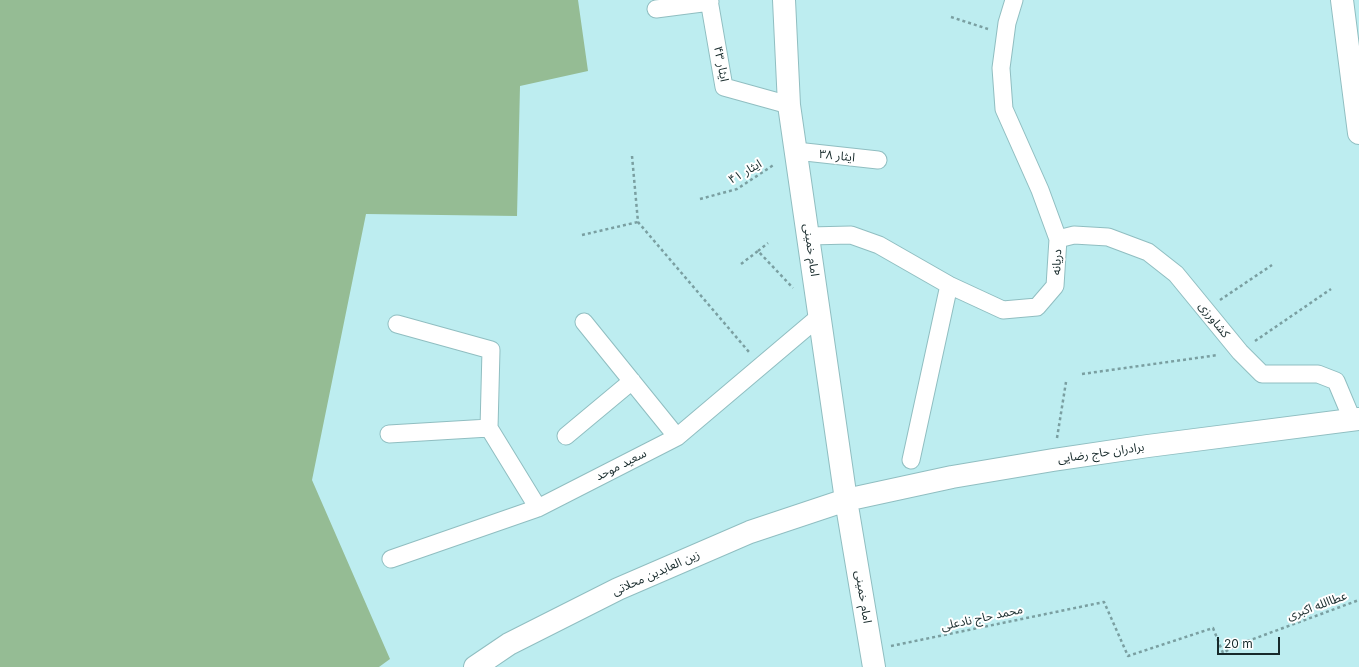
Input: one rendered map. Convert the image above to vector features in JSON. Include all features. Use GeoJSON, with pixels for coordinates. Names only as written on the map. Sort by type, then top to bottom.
{"type":"FeatureCollection","features":[{"type":"Feature","properties":{"kind":"main road","name":"امام خمینی"},"geometry":{"type":"LineString","coordinates":[[784,0],[789,105],[846,500],[873,659]]}},
{"type":"Feature","properties":{"kind":"main road"},"geometry":{"type":"LineString","coordinates":[[1342,0],[1359,133]]}},
{"type":"Feature","properties":{"kind":"main road","name":"برادران حاج رضایی"},"geometry":{"type":"LineString","coordinates":[[846,500],[952,476],[1053,460],[1356,419]]}},
{"type":"Feature","properties":{"kind":"main road","name":"زین العابدین محلاتی"},"geometry":{"type":"LineString","coordinates":[[475,667],[508,644],[618,589],[750,532],[846,500]]}},
{"type":"Feature","properties":{"kind":"street","name":"دریانه"},"geometry":{"type":"LineString","coordinates":[[809,236],[851,235],[879,245],[950,286],[1003,310],[1037,307],[1056,286],[1058,239],[1040,190],[1004,109],[1001,68],[1005,35],[1014,0]]}},
{"type":"Feature","properties":{"kind":"street","name":"ایثار ۴۳"},"geometry":{"type":"LineString","coordinates":[[710,1],[724,87],[789,105]]}},
{"type":"Feature","properties":{"kind":"street"},"geometry":{"type":"LineString","coordinates":[[656,9],[710,1]]}},
{"type":"Feature","properties":{"kind":"street","name":"ایثار ۳۸"},"geometry":{"type":"LineString","coordinates":[[796,151],[878,160]]}},
{"type":"Feature","properties":{"kind":"street","name":"کشاورزی"},"geometry":{"type":"LineString","coordinates":[[1058,239],[1074,235],[1108,236],[1148,252],[1176,274],[1240,352],[1262,374],[1318,374],[1336,381],[1356,419]]}},
{"type":"Feature","properties":{"kind":"street"},"geometry":{"type":"LineString","coordinates":[[911,460],[950,286]]}},
{"type":"Feature","properties":{"kind":"street","name":"سعید موحد"},"geometry":{"type":"LineString","coordinates":[[391,559],[538,508],[677,437],[820,316]]}},
{"type":"Feature","properties":{"kind":"street"},"geometry":{"type":"LineString","coordinates":[[584,322],[677,437]]}},
{"type":"Feature","properties":{"kind":"street"},"geometry":{"type":"LineString","coordinates":[[397,324],[491,350],[489,428],[538,508]]}},
{"type":"Feature","properties":{"kind":"street"},"geometry":{"type":"LineString","coordinates":[[566,436],[632,381]]}},
{"type":"Feature","properties":{"kind":"street"},"geometry":{"type":"LineString","coordinates":[[389,434],[489,428]]}},
{"type":"Feature","properties":{"kind":"path"},"geometry":{"type":"LineString","coordinates":[[951,17],[1005,35]]}},
{"type":"Feature","properties":{"kind":"path","name":"ایثار ۴۱"},"geometry":{"type":"LineString","coordinates":[[700,199],[737,189],[796,151]]}},
{"type":"Feature","properties":{"kind":"path"},"geometry":{"type":"LineString","coordinates":[[632,156],[638,222],[761,366]]}},
{"type":"Feature","properties":{"kind":"path"},"geometry":{"type":"LineString","coordinates":[[582,235],[638,222]]}},
{"type":"Feature","properties":{"kind":"path"},"geometry":{"type":"LineString","coordinates":[[741,264],[768,242]]}},
{"type":"Feature","properties":{"kind":"path"},"geometry":{"type":"LineString","coordinates":[[758,251],[794,289]]}},
{"type":"Feature","properties":{"kind":"path"},"geometry":{"type":"LineString","coordinates":[[1206,309],[1272,265]]}},
{"type":"Feature","properties":{"kind":"path"},"geometry":{"type":"LineString","coordinates":[[1082,374],[1240,352],[1331,289]]}},
{"type":"Feature","properties":{"kind":"path"},"geometry":{"type":"LineString","coordinates":[[1053,460],[1066,382]]}},
{"type":"Feature","properties":{"kind":"path","name":"عطاالله اکبری"},"geometry":{"type":"LineString","coordinates":[[1096,604],[1104,602],[1128,656],[1213,628],[1223,653],[1237,645],[1359,600]]}},
{"type":"Feature","properties":{"kind":"path","name":"محمد حاج نادعلی"},"geometry":{"type":"LineString","coordinates":[[873,659],[1096,604]]}},
{"type":"Feature","properties":{"kind":"green space"},"geometry":{"type":"Polygon","coordinates":[[[0,0],[578,0],[588,71],[520,86],[517,216],[366,214],[312,480],[390,659],[379,667],[0,667],[0,0]]]}}]}
